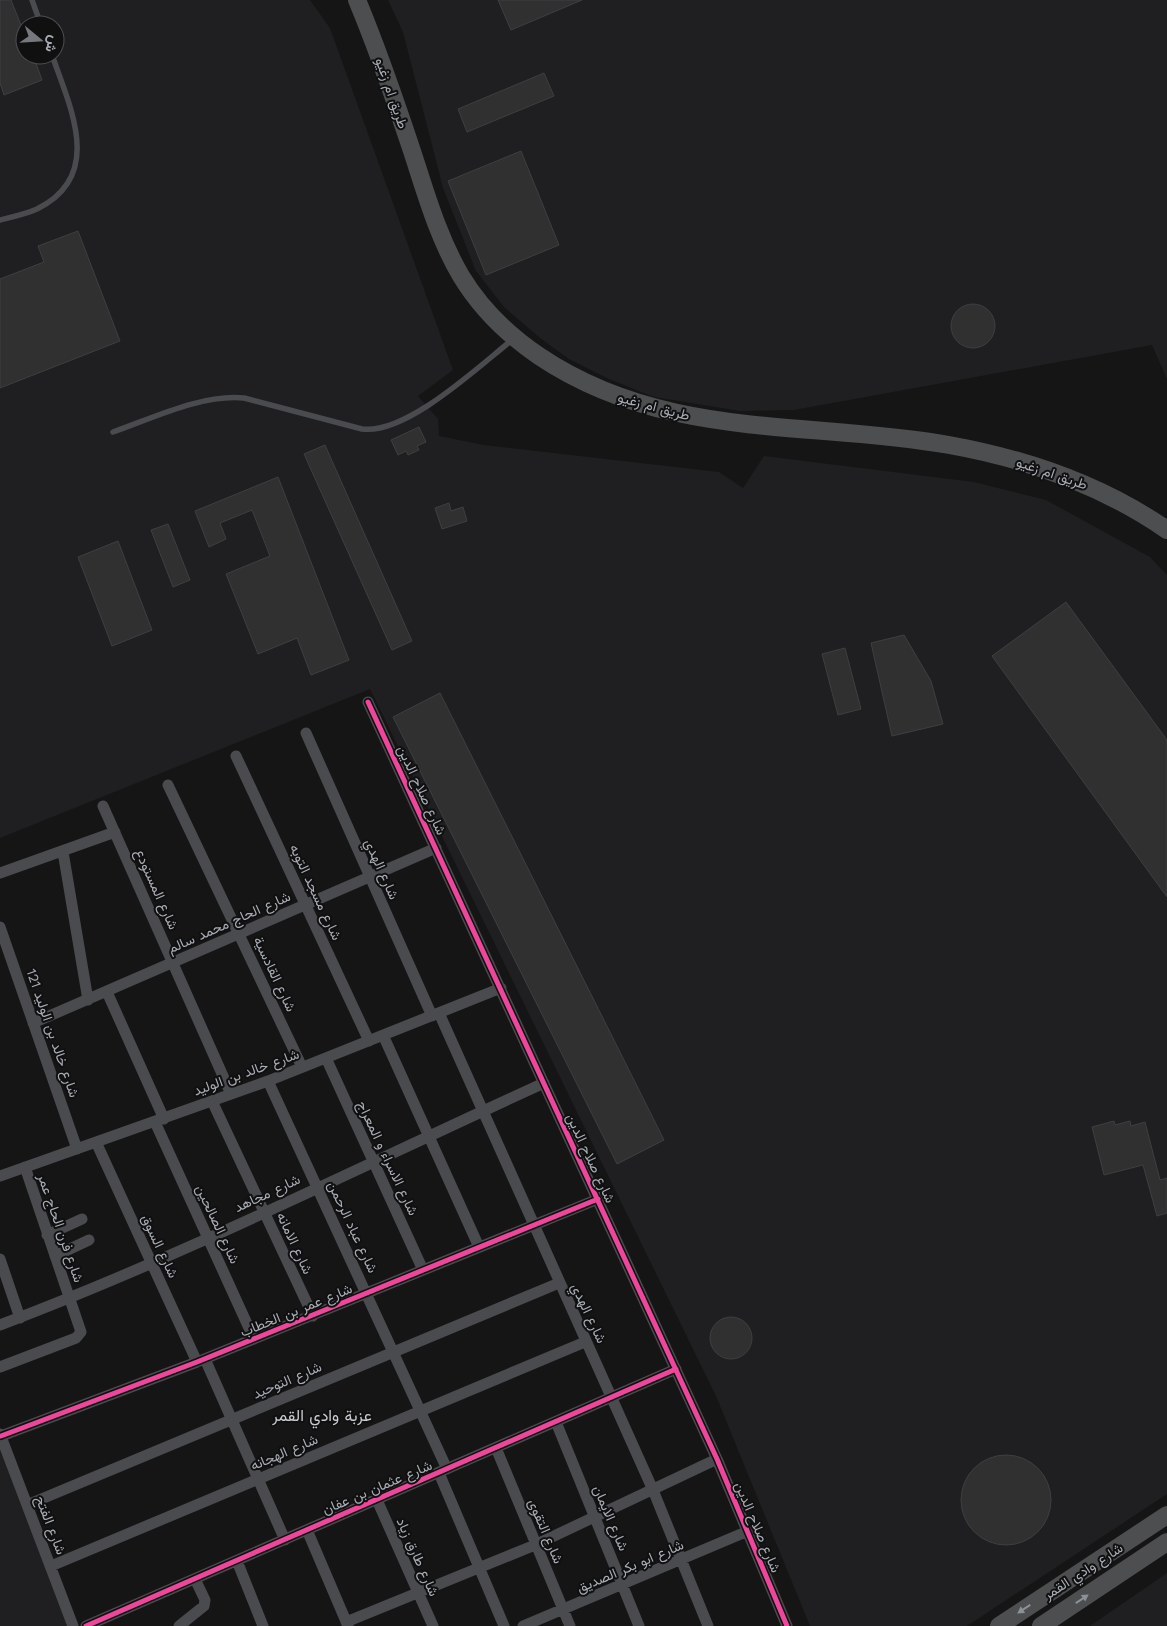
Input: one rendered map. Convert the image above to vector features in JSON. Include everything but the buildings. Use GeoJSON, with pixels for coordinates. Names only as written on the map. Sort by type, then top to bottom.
{"type":"FeatureCollection","features":[{"type":"Feature","properties":{"kind":"main road","name":"طريق ام زغيو"},"geometry":{"type":"LineString","coordinates":[[357,0],[382,60],[443,242],[462,277],[481,303],[514,339],[559,370],[608,393],[660,411],[714,420],[947,444],[999,455],[1049,470],[1098,490],[1136,508],[1167,530]]}},
{"type":"Feature","properties":{"kind":"main road","name":"شارع وادي القمر"},"geometry":{"type":"LineString","coordinates":[[999,1626],[1167,1515]]}},
{"type":"Feature","properties":{"kind":"main road","name":"شارع وادي القمر"},"geometry":{"type":"LineString","coordinates":[[1041,1626],[1167,1542]]}},
{"type":"Feature","properties":{"kind":"street","name":"شارع صلاح الدين"},"geometry":{"type":"LineString","coordinates":[[368,702],[717,1459],[787,1626]]}},
{"type":"Feature","properties":{"kind":"street","name":"شارع الهدي"},"geometry":{"type":"LineString","coordinates":[[306,733],[370,877],[483,1110],[585,1342],[612,1397],[653,1490],[708,1626]]}},
{"type":"Feature","properties":{"kind":"street","name":"شارع مسجد التوبه"},"geometry":{"type":"LineString","coordinates":[[236,756],[369,1041]]}},
{"type":"Feature","properties":{"kind":"street","name":"شارع القادسية"},"geometry":{"type":"LineString","coordinates":[[168,785],[302,1068]]}},
{"type":"Feature","properties":{"kind":"street","name":"شارع المستودع"},"geometry":{"type":"LineString","coordinates":[[103,806],[231,1094]]}},
{"type":"Feature","properties":{"kind":"street"},"geometry":{"type":"LineString","coordinates":[[0,873],[115,832]]}},
{"type":"Feature","properties":{"kind":"street","name":"شارع الحاج محمد سالم"},"geometry":{"type":"LineString","coordinates":[[34,1023],[436,848]]}},
{"type":"Feature","properties":{"kind":"street"},"geometry":{"type":"LineString","coordinates":[[63,852],[88,1000]]}},
{"type":"Feature","properties":{"kind":"street","name":"شارع خالد بن الوليد 121"},"geometry":{"type":"LineString","coordinates":[[0,927],[77,1149]]}},
{"type":"Feature","properties":{"kind":"street","name":"شارع خالد بن الوليد"},"geometry":{"type":"LineString","coordinates":[[0,1176],[268,1081],[500,988]]}},
{"type":"Feature","properties":{"kind":"street","name":"شارع الصالحين"},"geometry":{"type":"LineString","coordinates":[[107,992],[207,1237],[254,1339]]}},
{"type":"Feature","properties":{"kind":"street"},"geometry":{"type":"LineString","coordinates":[[382,1035],[479,1247]]}},
{"type":"Feature","properties":{"kind":"street","name":"شارع الاسراء و المعراج"},"geometry":{"type":"LineString","coordinates":[[326,1058],[423,1270]]}},
{"type":"Feature","properties":{"kind":"street","name":"شارع عباد الرحمن"},"geometry":{"type":"LineString","coordinates":[[268,1081],[420,1411],[479,1569],[504,1626]]}},
{"type":"Feature","properties":{"kind":"street","name":"شارع مجاهد"},"geometry":{"type":"LineString","coordinates":[[0,1326],[70,1299],[151,1263],[544,1083]]}},
{"type":"Feature","properties":{"kind":"street","name":"شارع الامانه"},"geometry":{"type":"LineString","coordinates":[[212,1101],[313,1316]]}},
{"type":"Feature","properties":{"kind":"street","name":"شارع السوق"},"geometry":{"type":"LineString","coordinates":[[96,1142],[151,1263],[233,1419],[285,1540]]}},
{"type":"Feature","properties":{"kind":"street","name":"شارع فرن الحاج عمر"},"geometry":{"type":"LineString","coordinates":[[0,1367],[79,1336],[80,1329],[25,1168]]}},
{"type":"Feature","properties":{"kind":"street","name":"شارع عمر بن الخطاب"},"geometry":{"type":"LineString","coordinates":[[0,1435],[201,1361],[598,1199]]}},
{"type":"Feature","properties":{"kind":"street"},"geometry":{"type":"LineString","coordinates":[[47,1235],[82,1219]]}},
{"type":"Feature","properties":{"kind":"street"},"geometry":{"type":"LineString","coordinates":[[54,1256],[89,1240]]}},
{"type":"Feature","properties":{"kind":"street"},"geometry":{"type":"LineString","coordinates":[[0,1259],[20,1318]]}},
{"type":"Feature","properties":{"kind":"street","name":"شارع التوحيد"},"geometry":{"type":"LineString","coordinates":[[28,1505],[559,1283]]}},
{"type":"Feature","properties":{"kind":"street","name":"شارع الهجانه"},"geometry":{"type":"LineString","coordinates":[[51,1566],[585,1342]]}},
{"type":"Feature","properties":{"kind":"street","name":"شارع عثمان بن عفان"},"geometry":{"type":"LineString","coordinates":[[86,1626],[676,1369]]}},
{"type":"Feature","properties":{"kind":"street","name":"شارع الايمان"},"geometry":{"type":"LineString","coordinates":[[556,1422],[639,1626]]}},
{"type":"Feature","properties":{"kind":"street","name":"شارع الفتح"},"geometry":{"type":"LineString","coordinates":[[0,1435],[74,1626]]}},
{"type":"Feature","properties":{"kind":"street","name":"شارع التقوى"},"geometry":{"type":"LineString","coordinates":[[496,1448],[570,1626]]}},
{"type":"Feature","properties":{"kind":"street"},"geometry":{"type":"LineString","coordinates":[[307,1530],[347,1624],[535,1545],[717,1459]]}},
{"type":"Feature","properties":{"kind":"street","name":"شارع طارق زياد"},"geometry":{"type":"LineString","coordinates":[[376,1500],[433,1626]]}},
{"type":"Feature","properties":{"kind":"street","name":"شارع ابو بكر الصديق"},"geometry":{"type":"LineString","coordinates":[[523,1626],[748,1531]]}},
{"type":"Feature","properties":{"kind":"street"},"geometry":{"type":"LineString","coordinates":[[237,1561],[263,1626]]}},
{"type":"Feature","properties":{"kind":"street"},"geometry":{"type":"LineString","coordinates":[[179,1626],[204,1606],[205,1600],[195,1579]]}},
{"type":"Feature","properties":{"kind":"lane"},"geometry":{"type":"LineString","coordinates":[[32,0],[37,15]]}},
{"type":"Feature","properties":{"kind":"lane"},"geometry":{"type":"LineString","coordinates":[[0,220],[35,210],[46,204],[63,188],[75,166],[78,154],[77,129],[55,65]]}},
{"type":"Feature","properties":{"kind":"lane"},"geometry":{"type":"LineString","coordinates":[[113,432],[206,400],[231,397],[244,398],[362,429],[381,429],[418,413],[514,339]]}},
{"type":"Feature","properties":{"kind":"shaded area"},"geometry":{"type":"Polygon","coordinates":[[[0,0],[310,0],[330,28],[453,370],[418,396],[438,419],[439,436],[484,445],[719,472],[743,488],[764,456],[974,482],[1046,500],[1150,557],[1167,575],[1167,1494],[967,1626],[810,1626],[716,1396],[370,689],[0,838],[0,0]]]}},
{"type":"Feature","properties":{"kind":"shaded area"},"geometry":{"type":"Polygon","coordinates":[[[388,0],[1167,0],[1167,379],[1152,345],[794,410],[740,411],[654,397],[609,379],[569,359],[540,338],[504,307],[476,271],[443,188],[403,32],[388,0]]]}},
{"type":"Feature","properties":{"kind":"shaded area"},"geometry":{"type":"Polygon","coordinates":[[[0,1449],[69,1626],[0,1626],[0,1449]]]}},
{"type":"Feature","properties":{"kind":"shaded area"},"geometry":{"type":"Polygon","coordinates":[[[1167,1573],[1167,1626],[1090,1626],[1167,1573]]]}},
{"type":"Feature","properties":{"kind":"cycle path"},"geometry":{"type":"LineString","coordinates":[[368,702],[717,1459],[787,1626]]}},
{"type":"Feature","properties":{"kind":"cycle path"},"geometry":{"type":"LineString","coordinates":[[1,1436],[197,1362],[598,1199]]}},
{"type":"Feature","properties":{"kind":"cycle path"},"geometry":{"type":"LineString","coordinates":[[86,1626],[676,1369]]}},
{"type":"Feature","properties":{"kind":"district","name":"عزبة وادي القمر"},"geometry":{"type":"Point","coordinates":[322,1415]}}]}
